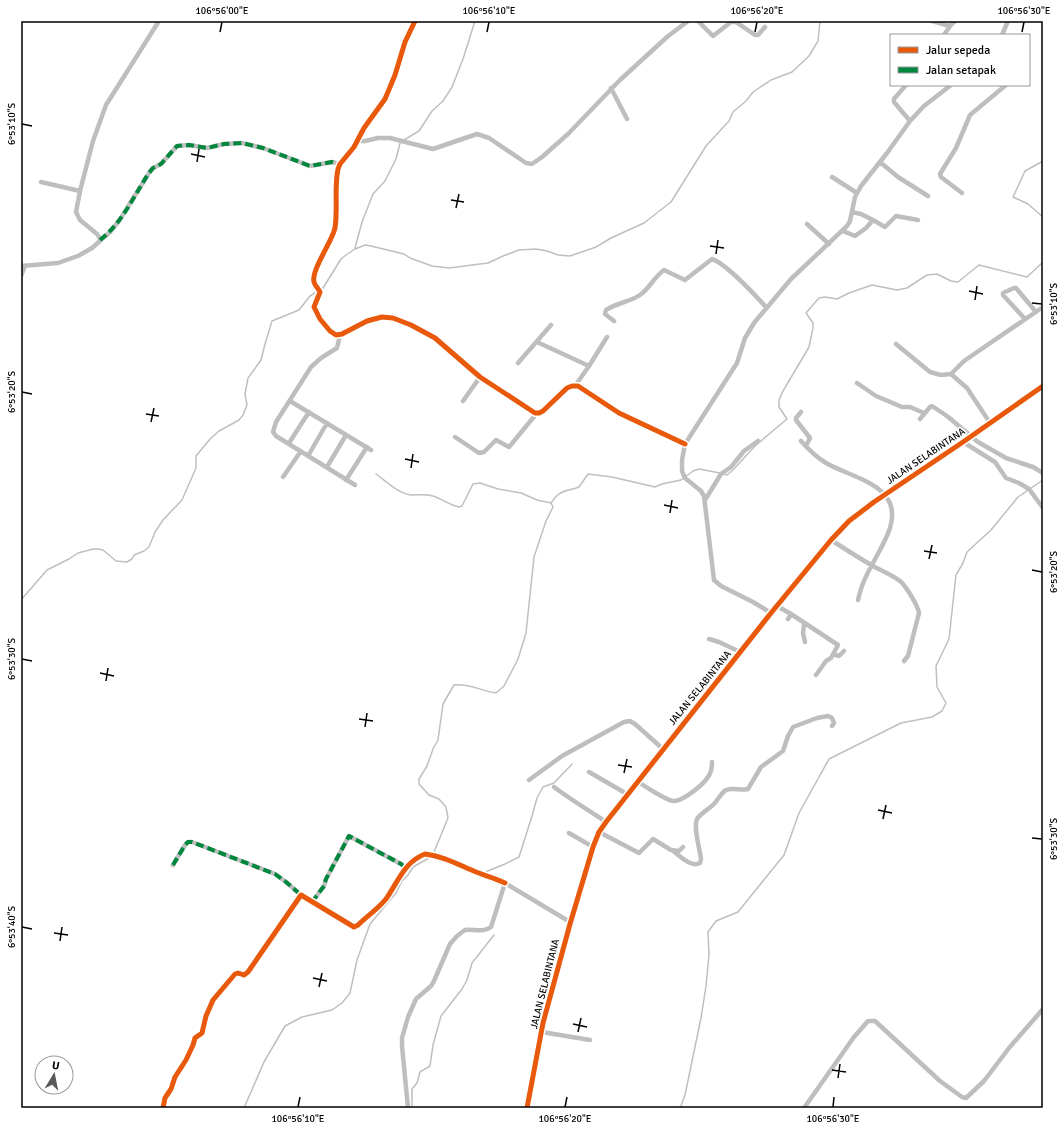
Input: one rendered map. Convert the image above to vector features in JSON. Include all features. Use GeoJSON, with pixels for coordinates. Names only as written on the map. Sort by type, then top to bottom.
{"type":"FeatureCollection","features":[{"type":"Feature","properties":{"kind":"street"},"geometry":{"type":"LineString","coordinates":[[100,240],[97,234],[80,220],[77,215],[76,208],[93,141],[103,110],[159,21]]}},
{"type":"Feature","properties":{"kind":"street"},"geometry":{"type":"LineString","coordinates":[[415,21],[405,42],[386,99],[364,128],[337,171],[335,227],[332,238],[316,269],[314,278],[315,284],[320,292],[314,304],[315,309],[320,319],[334,334],[340,335],[372,319],[386,317],[400,320],[411,325],[435,338],[480,377],[537,414]]}},
{"type":"Feature","properties":{"kind":"street"},"geometry":{"type":"LineString","coordinates":[[357,141],[390,138],[433,149],[477,134],[489,138],[526,164],[530,165],[542,158],[568,134],[612,88],[667,37],[688,21]]}},
{"type":"Feature","properties":{"kind":"street"},"geometry":{"type":"LineString","coordinates":[[698,21],[714,36],[730,22],[736,22],[755,36],[758,35],[765,27]]}},
{"type":"Feature","properties":{"kind":"street"},"geometry":{"type":"LineString","coordinates":[[932,21],[950,26]]}},
{"type":"Feature","properties":{"kind":"street"},"geometry":{"type":"LineString","coordinates":[[945,34],[955,21]]}},
{"type":"Feature","properties":{"kind":"street"},"geometry":{"type":"LineString","coordinates":[[1002,34],[1008,21]]}},
{"type":"Feature","properties":{"kind":"street"},"geometry":{"type":"LineString","coordinates":[[905,86],[894,99],[894,102],[910,121]]}},
{"type":"Feature","properties":{"kind":"street"},"geometry":{"type":"LineString","coordinates":[[771,613],[721,586],[714,580],[705,500],[701,491],[688,480],[682,471],[682,460],[685,444],[737,363],[747,333],[766,307],[790,279],[843,231],[848,224],[857,193],[910,121],[924,106],[950,86]]}},
{"type":"Feature","properties":{"kind":"street"},"geometry":{"type":"LineString","coordinates":[[962,193],[941,177],[940,174],[956,148],[970,114],[1005,86]]}},
{"type":"Feature","properties":{"kind":"street"},"geometry":{"type":"LineString","coordinates":[[612,88],[627,119]]}},
{"type":"Feature","properties":{"kind":"street"},"geometry":{"type":"LineString","coordinates":[[21,276],[23,266],[51,264],[88,251],[119,222],[149,172],[161,164],[177,146],[189,145],[207,148],[224,144],[242,143],[263,148],[304,165],[314,166],[332,162],[340,164]]}},
{"type":"Feature","properties":{"kind":"street"},"geometry":{"type":"LineString","coordinates":[[880,162],[898,177],[928,196]]}},
{"type":"Feature","properties":{"kind":"street"},"geometry":{"type":"LineString","coordinates":[[832,177],[857,193]]}},
{"type":"Feature","properties":{"kind":"street"},"geometry":{"type":"LineString","coordinates":[[41,182],[80,191]]}},
{"type":"Feature","properties":{"kind":"street"},"geometry":{"type":"LineString","coordinates":[[852,212],[861,214],[884,228],[896,216],[918,220]]}},
{"type":"Feature","properties":{"kind":"street"},"geometry":{"type":"LineString","coordinates":[[843,231],[856,236],[873,220]]}},
{"type":"Feature","properties":{"kind":"street"},"geometry":{"type":"LineString","coordinates":[[807,224],[829,244]]}},
{"type":"Feature","properties":{"kind":"street"},"geometry":{"type":"LineString","coordinates":[[614,321],[606,316],[606,310],[640,295],[664,270],[685,280],[712,259],[743,282],[766,307]]}},
{"type":"Feature","properties":{"kind":"street"},"geometry":{"type":"LineString","coordinates":[[1025,319],[1003,295],[1003,293],[1016,288],[1036,312]]}},
{"type":"Feature","properties":{"kind":"street"},"geometry":{"type":"LineString","coordinates":[[951,374],[964,361],[1043,307]]}},
{"type":"Feature","properties":{"kind":"street"},"geometry":{"type":"LineString","coordinates":[[518,363],[551,325]]}},
{"type":"Feature","properties":{"kind":"street"},"geometry":{"type":"LineString","coordinates":[[340,335],[338,346],[311,367],[276,422],[273,432],[276,436],[355,485]]}},
{"type":"Feature","properties":{"kind":"street"},"geometry":{"type":"LineString","coordinates":[[575,386],[607,337]]}},
{"type":"Feature","properties":{"kind":"street"},"geometry":{"type":"LineString","coordinates":[[537,342],[589,366]]}},
{"type":"Feature","properties":{"kind":"street"},"geometry":{"type":"LineString","coordinates":[[896,344],[930,372],[937,374],[951,374],[967,388],[990,423]]}},
{"type":"Feature","properties":{"kind":"street"},"geometry":{"type":"LineString","coordinates":[[463,401],[480,377]]}},
{"type":"Feature","properties":{"kind":"street"},"geometry":{"type":"LineString","coordinates":[[857,383],[876,396],[899,406],[910,407],[924,413]]}},
{"type":"Feature","properties":{"kind":"street"},"geometry":{"type":"LineString","coordinates":[[455,437],[479,452],[484,452],[496,440],[510,447],[537,414],[545,410],[567,388],[575,386],[581,387],[619,413],[685,444]]}},
{"type":"Feature","properties":{"kind":"street","name":"JALAN SELABINTANA"},"geometry":{"type":"LineString","coordinates":[[528,1108],[542,1032],[570,922],[593,847],[599,832],[606,822],[771,613],[831,540],[854,517],[1043,386]]}},
{"type":"Feature","properties":{"kind":"street"},"geometry":{"type":"LineString","coordinates":[[290,401],[372,450]]}},
{"type":"Feature","properties":{"kind":"street"},"geometry":{"type":"LineString","coordinates":[[920,419],[932,406],[959,426],[970,437],[1006,458],[1033,467],[1043,473]]}},
{"type":"Feature","properties":{"kind":"street"},"geometry":{"type":"LineString","coordinates":[[289,443],[309,412]]}},
{"type":"Feature","properties":{"kind":"street"},"geometry":{"type":"LineString","coordinates":[[801,412],[796,420],[810,438],[806,446]]}},
{"type":"Feature","properties":{"kind":"street"},"geometry":{"type":"LineString","coordinates":[[308,456],[327,423]]}},
{"type":"Feature","properties":{"kind":"street"},"geometry":{"type":"LineString","coordinates":[[326,467],[346,435]]}},
{"type":"Feature","properties":{"kind":"street"},"geometry":{"type":"LineString","coordinates":[[705,500],[721,474],[731,467],[744,452],[758,441]]}},
{"type":"Feature","properties":{"kind":"street"},"geometry":{"type":"LineString","coordinates":[[801,441],[810,451],[826,463],[870,483],[885,495],[891,504],[892,512],[889,531],[862,586],[858,600]]}},
{"type":"Feature","properties":{"kind":"street"},"geometry":{"type":"LineString","coordinates":[[963,442],[995,462],[1006,478],[1029,489],[1043,508]]}},
{"type":"Feature","properties":{"kind":"street"},"geometry":{"type":"LineString","coordinates":[[346,480],[367,447]]}},
{"type":"Feature","properties":{"kind":"street"},"geometry":{"type":"LineString","coordinates":[[283,477],[301,451]]}},
{"type":"Feature","properties":{"kind":"street"},"geometry":{"type":"LineString","coordinates":[[831,540],[872,566],[900,581],[918,608],[919,613],[915,631],[908,656],[904,661]]}},
{"type":"Feature","properties":{"kind":"street"},"geometry":{"type":"LineString","coordinates":[[777,606],[790,617],[804,624],[838,646],[816,675]]}},
{"type":"Feature","properties":{"kind":"street"},"geometry":{"type":"LineString","coordinates":[[804,624],[803,633],[805,642]]}},
{"type":"Feature","properties":{"kind":"street"},"geometry":{"type":"LineString","coordinates":[[709,639],[740,652]]}},
{"type":"Feature","properties":{"kind":"street"},"geometry":{"type":"LineString","coordinates":[[833,654],[839,656],[844,651]]}},
{"type":"Feature","properties":{"kind":"street"},"geometry":{"type":"LineString","coordinates":[[599,832],[639,853],[654,839],[673,850],[690,863],[697,865],[700,863],[701,859],[696,825],[697,819],[701,814],[714,804],[727,790],[748,789],[761,767],[783,751],[790,732],[796,725],[816,718],[828,716],[833,719],[832,726]]}},
{"type":"Feature","properties":{"kind":"street"},"geometry":{"type":"LineString","coordinates":[[530,780],[562,756],[624,722],[630,721],[635,724],[663,749]]}},
{"type":"Feature","properties":{"kind":"street"},"geometry":{"type":"LineString","coordinates":[[637,781],[670,801],[678,800],[708,778],[712,768],[712,762]]}},
{"type":"Feature","properties":{"kind":"street"},"geometry":{"type":"LineString","coordinates":[[589,772],[627,794]]}},
{"type":"Feature","properties":{"kind":"street"},"geometry":{"type":"LineString","coordinates":[[554,787],[606,822]]}},
{"type":"Feature","properties":{"kind":"street"},"geometry":{"type":"LineString","coordinates":[[568,833],[593,847]]}},
{"type":"Feature","properties":{"kind":"street"},"geometry":{"type":"LineString","coordinates":[[312,902],[324,886],[326,878],[349,836],[406,868]]}},
{"type":"Feature","properties":{"kind":"street"},"geometry":{"type":"LineString","coordinates":[[173,865],[185,845],[188,842],[192,842],[275,874],[301,895],[352,926],[356,926],[386,899],[411,861],[425,854],[493,877],[570,922]]}},
{"type":"Feature","properties":{"kind":"street"},"geometry":{"type":"LineString","coordinates":[[673,850],[679,851],[683,847]]}},
{"type":"Feature","properties":{"kind":"street"},"geometry":{"type":"LineString","coordinates":[[408,1108],[402,1046],[404,1031],[411,1008],[416,999],[431,986],[450,944],[457,936],[465,930],[480,931],[491,927],[494,921],[498,901],[505,883]]}},
{"type":"Feature","properties":{"kind":"street"},"geometry":{"type":"LineString","coordinates":[[163,1108],[165,1098],[171,1089],[175,1076],[194,1046],[196,1038],[202,1033],[206,1016],[213,1000],[235,974],[238,973],[244,975],[248,972],[301,895]]}},
{"type":"Feature","properties":{"kind":"street"},"geometry":{"type":"LineString","coordinates":[[804,1108],[854,1037],[868,1021],[875,1021],[936,1077],[962,1097],[966,1098],[970,1096],[984,1081],[1009,1048],[1043,1009]]}},
{"type":"Feature","properties":{"kind":"street"},"geometry":{"type":"LineString","coordinates":[[542,1032],[590,1040]]}},
{"type":"Feature","properties":{"kind":"waterway"},"geometry":{"type":"LineString","coordinates":[[404,140],[419,131],[432,111],[443,101],[452,87],[475,21]]}},
{"type":"Feature","properties":{"kind":"waterway"},"geometry":{"type":"LineString","coordinates":[[21,600],[47,570],[78,553],[98,549],[103,550],[116,561],[127,562],[132,559],[134,555],[149,547],[155,532],[163,520],[182,500],[196,468],[196,456],[210,439],[219,431],[239,420],[243,415],[247,405],[245,394],[248,378],[261,360],[272,321],[299,310],[310,296],[323,288],[341,259],[346,255],[365,245],[404,254],[410,258],[432,266],[449,268],[488,263],[519,250],[536,249],[558,255],[570,256],[596,247],[611,238],[644,223],[671,202],[706,146],[729,121],[733,112],[746,101],[753,92],[771,80],[792,72],[809,56],[818,41],[820,21]]}},
{"type":"Feature","properties":{"kind":"waterway"},"geometry":{"type":"LineString","coordinates":[[355,248],[362,222],[373,194],[385,181],[396,159],[401,142]]}},
{"type":"Feature","properties":{"kind":"waterway"},"geometry":{"type":"LineString","coordinates":[[1043,161],[1025,171],[1013,197],[1028,204],[1043,217]]}},
{"type":"Feature","properties":{"kind":"waterway"},"geometry":{"type":"LineString","coordinates":[[724,474],[727,475],[733,470],[755,446],[787,419],[779,407],[779,400],[809,347],[813,323],[806,313],[819,298],[825,297],[837,299],[872,285],[897,290],[907,288],[927,275],[937,274],[951,281],[958,282],[979,265],[1027,277],[1043,262]]}},
{"type":"Feature","properties":{"kind":"waterway"},"geometry":{"type":"LineString","coordinates":[[551,503],[560,493],[579,487],[588,474],[612,477],[655,487],[681,480],[693,471],[699,469],[720,473]]}},
{"type":"Feature","properties":{"kind":"waterway"},"geometry":{"type":"LineString","coordinates":[[376,474],[393,487],[406,494],[433,496],[459,507],[462,506],[473,484],[480,483],[498,489],[521,493],[537,500],[551,503]]}},
{"type":"Feature","properties":{"kind":"waterway"},"geometry":{"type":"LineString","coordinates":[[678,1108],[681,1106],[685,1095],[701,1018],[709,955],[708,932],[716,921],[738,912],[784,855],[799,813],[829,759],[901,723],[932,717],[942,711],[946,703],[937,687],[936,666],[949,639],[956,575],[967,552],[991,530],[1018,497],[1043,480]]}},
{"type":"Feature","properties":{"kind":"waterway"},"geometry":{"type":"LineString","coordinates":[[244,1108],[264,1062],[285,1026],[302,1017],[332,1010],[342,1003],[350,993],[357,960],[370,924],[396,893],[402,881],[413,867],[429,858],[434,852],[448,818],[446,807],[439,799],[429,795],[419,784],[419,779],[427,766],[438,740],[443,704],[454,685],[465,685],[496,693],[504,686],[518,659],[526,633],[534,557],[546,521],[553,507],[551,503]]}},
{"type":"Feature","properties":{"kind":"waterway"},"geometry":{"type":"LineString","coordinates":[[483,873],[519,857],[537,798],[543,787],[554,783],[572,764]]}},
{"type":"Feature","properties":{"kind":"waterway"},"geometry":{"type":"LineString","coordinates":[[412,1108],[412,1089],[417,1083],[420,1072],[430,1066],[433,1045],[441,1016],[462,989],[467,980],[472,963],[494,935]]}},
{"type":"Feature","properties":{"kind":"marked path"},"geometry":{"type":"LineString","coordinates":[[100,240],[115,225],[127,209],[153,168],[161,164],[177,146],[189,145],[207,148],[224,144],[242,143],[263,148],[310,166],[332,162],[340,164]]}},
{"type":"Feature","properties":{"kind":"marked path"},"geometry":{"type":"LineString","coordinates":[[312,902],[324,886],[326,879],[349,836],[406,868]]}},
{"type":"Feature","properties":{"kind":"marked path"},"geometry":{"type":"LineString","coordinates":[[173,865],[185,845],[188,842],[192,842],[275,874],[301,895]]}},
{"type":"Feature","properties":{"kind":"cycle path"},"geometry":{"type":"LineString","coordinates":[[415,21],[405,42],[395,75],[385,99],[364,128],[354,147],[340,164],[338,169],[336,183],[335,228],[314,277],[314,282],[320,292],[314,307],[320,319],[330,331],[336,335],[342,334],[367,321],[382,317],[393,318],[411,325],[435,338],[480,377],[535,413],[543,411],[567,388],[578,386],[619,413],[685,444]]}},
{"type":"Feature","properties":{"kind":"cycle path"},"geometry":{"type":"LineString","coordinates":[[527,1108],[543,1023],[570,924],[593,847],[599,832],[606,822],[771,613],[831,540],[849,521],[874,502],[1043,386]]}},
{"type":"Feature","properties":{"kind":"cycle path"},"geometry":{"type":"LineString","coordinates":[[163,1108],[165,1098],[171,1089],[175,1077],[186,1060],[195,1038],[202,1033],[206,1016],[213,1000],[235,974],[238,973],[244,975],[248,972],[301,895],[354,927],[383,903],[407,867],[425,854],[445,859],[505,883]]}}]}
